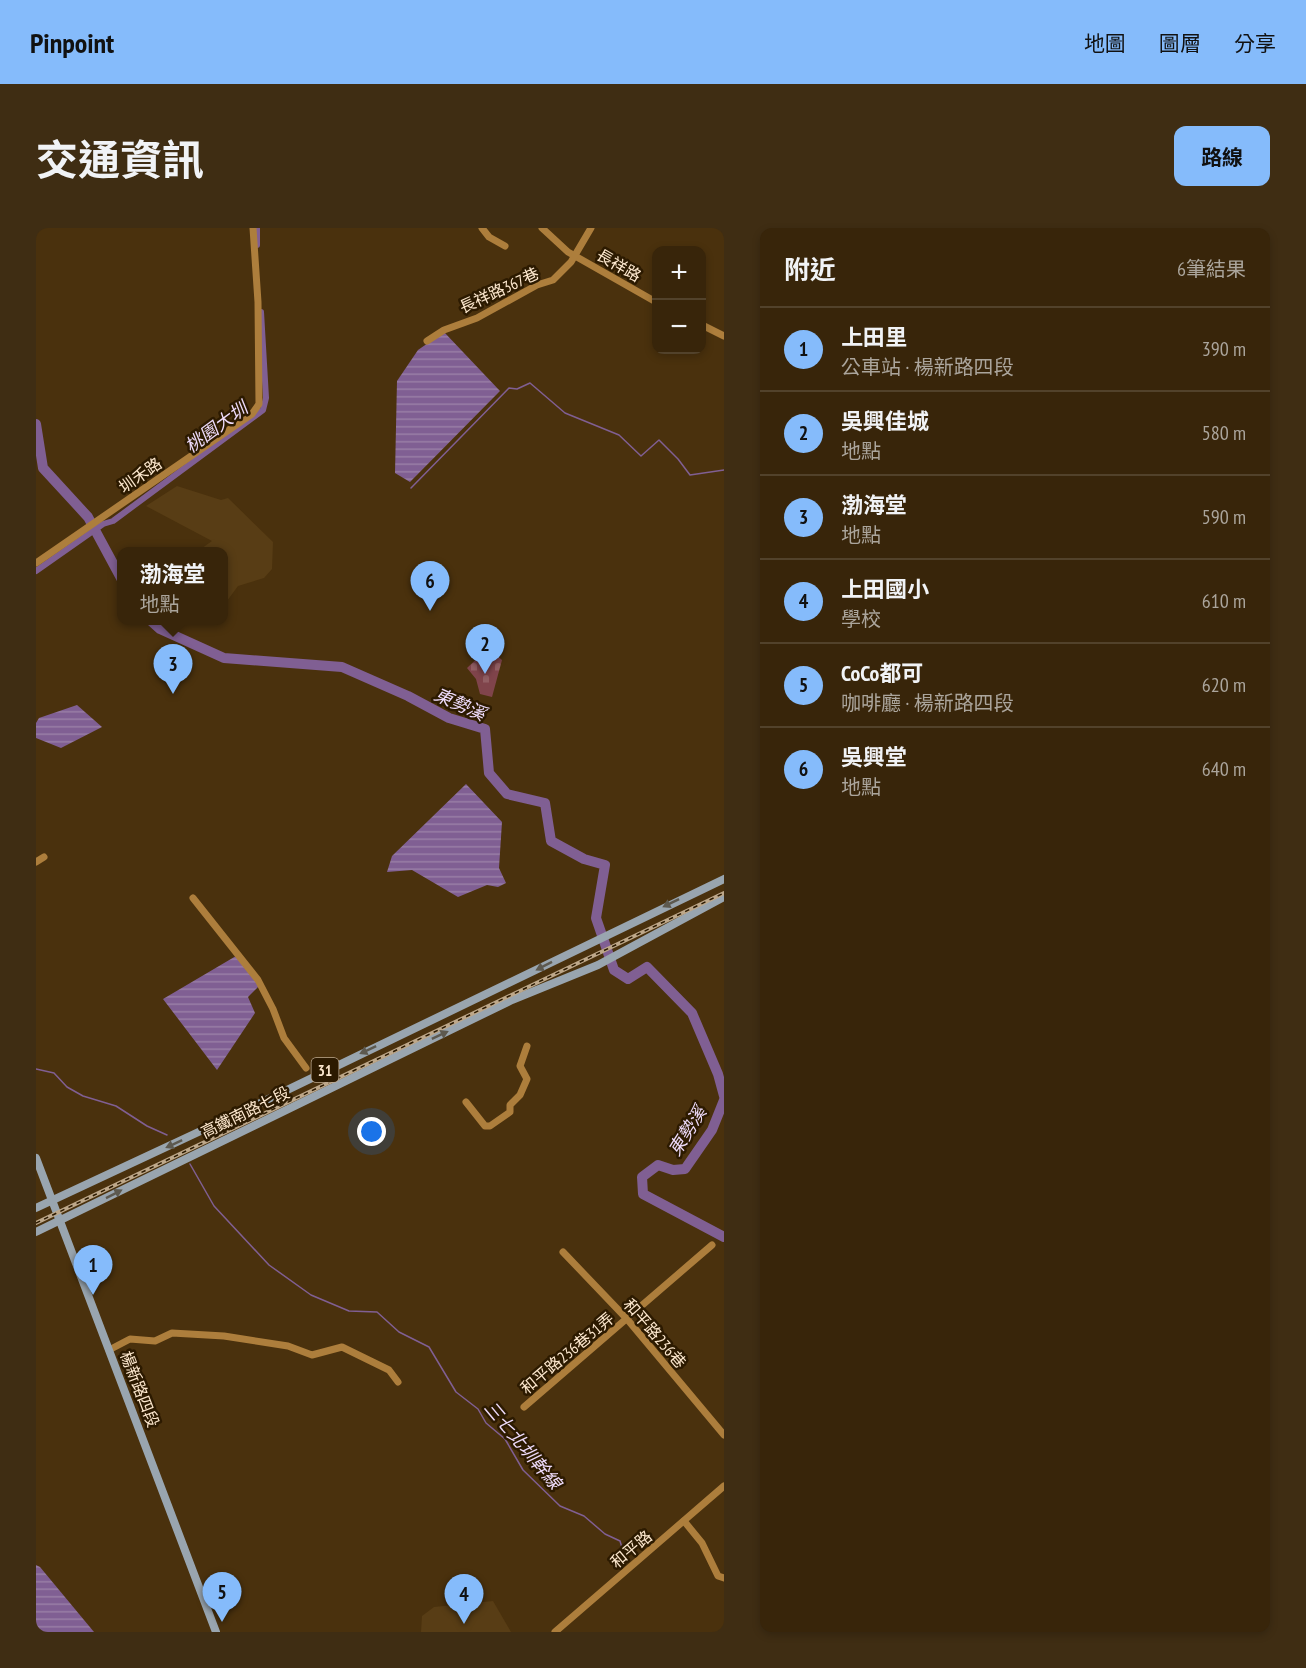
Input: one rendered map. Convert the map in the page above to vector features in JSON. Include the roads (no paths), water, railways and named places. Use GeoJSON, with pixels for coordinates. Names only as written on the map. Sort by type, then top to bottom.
{"type":"FeatureCollection","features":[{"type":"Feature","properties":{"kind":"main road","name":"高鐵南路七段"},"geometry":{"type":"LineString","coordinates":[[36,1208],[252,1107],[559,953],[596,939],[724,879]]}},
{"type":"Feature","properties":{"kind":"main road","name":"高鐵南路七段"},"geometry":{"type":"LineString","coordinates":[[36,1232],[263,1119],[616,956],[724,897]]}},
{"type":"Feature","properties":{"kind":"main road","name":"楊新路四段"},"geometry":{"type":"LineString","coordinates":[[36,1158],[216,1632]]}},
{"type":"Feature","properties":{"kind":"street","name":"圳禾路"},"geometry":{"type":"LineString","coordinates":[[36,563],[252,414],[259,404],[258,302],[253,228]]}},
{"type":"Feature","properties":{"kind":"street"},"geometry":{"type":"LineString","coordinates":[[482,228],[489,237],[505,246]]}},
{"type":"Feature","properties":{"kind":"street","name":"長祥路"},"geometry":{"type":"LineString","coordinates":[[542,228],[576,256],[653,300]]}},
{"type":"Feature","properties":{"kind":"street","name":"長祥路367巷"},"geometry":{"type":"LineString","coordinates":[[427,341],[444,330],[477,318],[537,285],[553,280],[576,256],[591,228]]}},
{"type":"Feature","properties":{"kind":"street"},"geometry":{"type":"LineString","coordinates":[[706,327],[724,336]]}},
{"type":"Feature","properties":{"kind":"street"},"geometry":{"type":"LineString","coordinates":[[36,862],[44,856]]}},
{"type":"Feature","properties":{"kind":"street"},"geometry":{"type":"LineString","coordinates":[[193,898],[258,980],[273,1009],[284,1038],[306,1068]]}},
{"type":"Feature","properties":{"kind":"street"},"geometry":{"type":"LineString","coordinates":[[466,1102],[485,1126],[490,1126],[510,1112],[510,1105],[520,1095],[527,1079],[520,1066],[527,1046]]}},
{"type":"Feature","properties":{"kind":"street","name":"和平路236巷31弄"},"geometry":{"type":"LineString","coordinates":[[524,1407],[712,1245]]}},
{"type":"Feature","properties":{"kind":"street","name":"和平路236巷"},"geometry":{"type":"LineString","coordinates":[[563,1252],[627,1319],[724,1435]]}},
{"type":"Feature","properties":{"kind":"street"},"geometry":{"type":"LineString","coordinates":[[109,1350],[130,1339],[155,1341],[172,1333],[224,1336],[288,1346],[312,1355],[342,1347],[389,1370],[398,1382]]}},
{"type":"Feature","properties":{"kind":"street","name":"和平路"},"geometry":{"type":"LineString","coordinates":[[555,1632],[724,1486]]}},
{"type":"Feature","properties":{"kind":"street"},"geometry":{"type":"LineString","coordinates":[[684,1521],[702,1542],[718,1576],[724,1578]]}},
{"type":"Feature","properties":{"kind":"waterway","name":"桃園大圳"},"geometry":{"type":"LineString","coordinates":[[257,228],[257,245]]}},
{"type":"Feature","properties":{"kind":"waterway","name":"桃園大圳"},"geometry":{"type":"LineString","coordinates":[[36,571],[103,524],[113,521],[263,410],[266,398],[261,312]]}},
{"type":"Feature","properties":{"kind":"waterway"},"geometry":{"type":"LineString","coordinates":[[411,488],[509,388],[517,389],[530,383],[565,413],[619,435],[641,456],[659,440],[690,475],[724,470]]}},
{"type":"Feature","properties":{"kind":"waterway","name":"東勢溪"},"geometry":{"type":"LineString","coordinates":[[36,424],[43,468],[88,517],[117,571]]}},
{"type":"Feature","properties":{"kind":"waterway","name":"東勢溪"},"geometry":{"type":"LineString","coordinates":[[156,625],[224,658],[342,667],[408,696],[449,718],[485,729],[489,773],[507,794],[545,803],[551,841],[584,859],[605,865],[596,918],[614,970],[628,979],[647,967],[692,1013],[718,1074],[724,1096]]}},
{"type":"Feature","properties":{"kind":"waterway","name":"三七北圳幹線"},"geometry":{"type":"LineString","coordinates":[[36,1069],[54,1073],[67,1087],[83,1096],[116,1106],[147,1126],[167,1135]]}},
{"type":"Feature","properties":{"kind":"waterway","name":"東勢溪"},"geometry":{"type":"LineString","coordinates":[[724,1100],[712,1130],[685,1169],[673,1170],[658,1165],[642,1177],[643,1194],[724,1237]]}},
{"type":"Feature","properties":{"kind":"waterway","name":"三七北圳幹線"},"geometry":{"type":"LineString","coordinates":[[190,1164],[214,1206],[269,1265],[311,1295],[349,1311],[377,1312],[399,1332],[429,1347],[456,1392],[478,1409],[486,1423],[505,1439],[523,1470],[560,1506],[584,1516],[605,1534],[620,1541],[626,1561]]}},
{"type":"Feature","properties":{"kind":"railway"},"geometry":{"type":"LineString","coordinates":[[36,1223],[724,893]]}},
{"type":"Feature","properties":{"kind":"place","name":"吳興堂"},"geometry":{"type":"Point","coordinates":[430,611]}},
{"type":"Feature","properties":{"kind":"place","name":"吳興佳城"},"geometry":{"type":"Point","coordinates":[485,674]}},
{"type":"Feature","properties":{"kind":"place","name":"渤海堂"},"geometry":{"type":"Point","coordinates":[173,694]}},
{"type":"Feature","properties":{"kind":"place","name":"上田里"},"geometry":{"type":"Point","coordinates":[93,1295]}},
{"type":"Feature","properties":{"kind":"place","name":"CoCo都可"},"geometry":{"type":"Point","coordinates":[222,1622]}},
{"type":"Feature","properties":{"kind":"place","name":"上田國小"},"geometry":{"type":"Point","coordinates":[464,1624]}}]}
